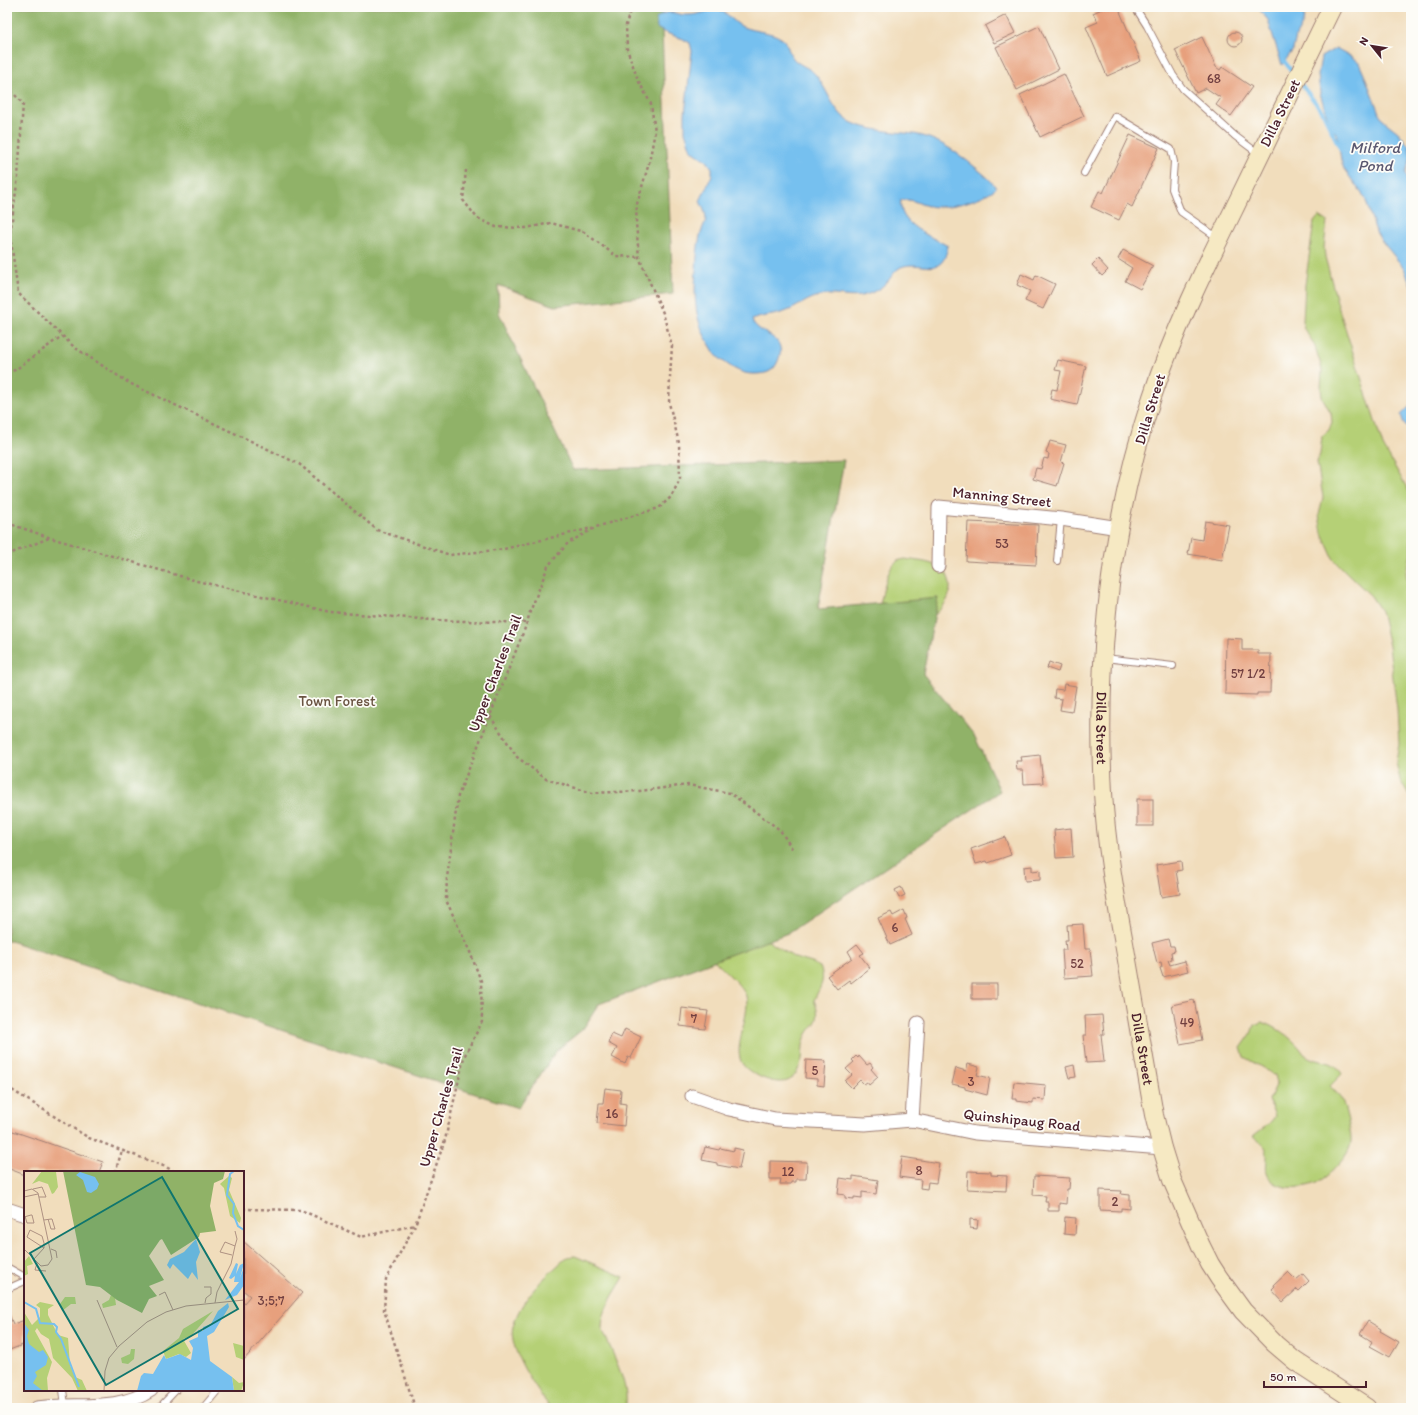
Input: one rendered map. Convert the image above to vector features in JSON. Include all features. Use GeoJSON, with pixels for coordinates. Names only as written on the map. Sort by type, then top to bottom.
{"type":"FeatureCollection","features":[{"type":"Feature","properties":{"kind":"main road","name":"Dilla Street"},"geometry":{"type":"LineString","coordinates":[[1332,7],[1219,238],[1178,329],[1153,394],[1133,466],[1119,528],[1108,594],[1101,747],[1104,814],[1118,912],[1154,1115],[1172,1180],[1210,1264],[1244,1311],[1275,1344],[1295,1361],[1367,1408]]}},
{"type":"Feature","properties":{"kind":"street","name":"Manning Street"},"geometry":{"type":"LineString","coordinates":[[938,566],[939,507],[1061,519],[1119,528]]}},
{"type":"Feature","properties":{"kind":"street"},"geometry":{"type":"LineString","coordinates":[[912,1120],[918,1023]]}},
{"type":"Feature","properties":{"kind":"street","name":"Quinshipaug Road"},"geometry":{"type":"LineString","coordinates":[[692,1096],[729,1109],[775,1119],[865,1124],[912,1120],[975,1133],[1162,1148]]}},
{"type":"Feature","properties":{"kind":"street"},"geometry":{"type":"LineString","coordinates":[[7,1210],[24,1215]]}},
{"type":"Feature","properties":{"kind":"street"},"geometry":{"type":"LineString","coordinates":[[37,1408],[65,1405],[114,1406],[132,1400],[149,1391]]}},
{"type":"Feature","properties":{"kind":"lane"},"geometry":{"type":"LineString","coordinates":[[1135,7],[1171,71],[1183,89],[1235,136],[1260,154]]}},
{"type":"Feature","properties":{"kind":"lane"},"geometry":{"type":"LineString","coordinates":[[1084,173],[1115,116],[1171,149],[1174,162],[1172,189],[1181,212],[1219,238]]}},
{"type":"Feature","properties":{"kind":"lane"},"geometry":{"type":"LineString","coordinates":[[1057,562],[1061,519]]}},
{"type":"Feature","properties":{"kind":"lane"},"geometry":{"type":"LineString","coordinates":[[1104,658],[1173,666]]}},
{"type":"Feature","properties":{"kind":"lane"},"geometry":{"type":"LineString","coordinates":[[7,1267],[24,1276]]}},
{"type":"Feature","properties":{"kind":"lane"},"geometry":{"type":"LineString","coordinates":[[7,1289],[24,1281]]}},
{"type":"Feature","properties":{"kind":"lane"},"geometry":{"type":"LineString","coordinates":[[63,1391],[65,1405]]}},
{"type":"Feature","properties":{"kind":"lane"},"geometry":{"type":"LineString","coordinates":[[159,1408],[175,1391]]}},
{"type":"Feature","properties":{"kind":"lane"},"geometry":{"type":"LineString","coordinates":[[203,1408],[217,1391]]}},
{"type":"Feature","properties":{"kind":"path","name":"Upper Charles Trail"},"geometry":{"type":"LineString","coordinates":[[415,1408],[384,1310],[386,1279],[416,1224],[445,1140],[464,1057],[482,1022],[481,981],[470,952],[446,900],[447,878],[458,796],[527,623],[548,566],[568,542],[596,527],[659,508],[671,498],[680,479],[680,443],[670,403],[672,346],[663,313],[639,257],[636,224],[638,204],[649,163],[655,132],[651,104],[638,80],[627,49],[626,25],[631,7]]}},
{"type":"Feature","properties":{"kind":"path"},"geometry":{"type":"LineString","coordinates":[[7,86],[23,104],[18,176],[10,234],[18,293],[74,347],[129,382],[299,464],[377,530],[450,556],[504,549],[596,527]]}},
{"type":"Feature","properties":{"kind":"path"},"geometry":{"type":"LineString","coordinates":[[466,170],[463,200],[477,218],[496,227],[526,228],[552,223],[584,232],[616,256],[639,257]]}},
{"type":"Feature","properties":{"kind":"path"},"geometry":{"type":"LineString","coordinates":[[7,373],[15,370],[62,336]]}},
{"type":"Feature","properties":{"kind":"path"},"geometry":{"type":"LineString","coordinates":[[7,524],[197,581],[330,612],[434,620],[527,623]]}},
{"type":"Feature","properties":{"kind":"path"},"geometry":{"type":"LineString","coordinates":[[7,555],[50,538]]}},
{"type":"Feature","properties":{"kind":"path"},"geometry":{"type":"LineString","coordinates":[[490,716],[517,757],[546,778],[592,793],[640,791],[688,785],[730,793],[780,830],[793,850]]}},
{"type":"Feature","properties":{"kind":"path"},"geometry":{"type":"LineString","coordinates":[[7,1087],[89,1138],[173,1171]]}},
{"type":"Feature","properties":{"kind":"path"},"geometry":{"type":"LineString","coordinates":[[115,1171],[122,1150]]}},
{"type":"Feature","properties":{"kind":"path"},"geometry":{"type":"LineString","coordinates":[[244,1209],[301,1210],[361,1237],[416,1224]]}},
{"type":"Feature","properties":{"kind":"green space","name":"Town Forest"},"geometry":{"type":"Polygon","coordinates":[[[7,7],[661,7],[673,294],[555,306],[498,285],[499,313],[573,470],[844,460],[818,609],[938,598],[923,674],[975,737],[1000,791],[788,933],[599,1004],[583,1029],[557,1050],[518,1108],[7,940],[7,7]]]}},
{"type":"Feature","properties":{"kind":"green space"},"geometry":{"type":"Polygon","coordinates":[[[1319,216],[1327,221],[1324,248],[1325,257],[1339,309],[1383,446],[1411,495],[1411,555],[1406,572],[1407,580],[1411,582],[1411,797],[1400,780],[1396,762],[1399,744],[1397,709],[1389,646],[1381,611],[1371,596],[1333,558],[1322,533],[1319,515],[1323,497],[1317,462],[1320,454],[1322,436],[1329,430],[1332,422],[1331,413],[1322,397],[1322,370],[1320,362],[1314,344],[1304,329],[1303,321],[1305,285],[1314,222],[1319,216]]]}},
{"type":"Feature","properties":{"kind":"green space"},"geometry":{"type":"Polygon","coordinates":[[[905,559],[935,565],[943,569],[948,577],[950,586],[949,596],[940,610],[924,626],[877,620],[886,580],[892,566],[899,560],[905,559]]]}},
{"type":"Feature","properties":{"kind":"green space"},"geometry":{"type":"Polygon","coordinates":[[[757,934],[795,958],[820,967],[822,972],[822,984],[814,1000],[817,1008],[817,1019],[804,1041],[802,1059],[795,1075],[790,1080],[782,1082],[771,1081],[760,1077],[747,1069],[741,1062],[739,1045],[746,1014],[746,996],[736,982],[712,958],[757,934]]]}},
{"type":"Feature","properties":{"kind":"green space"},"geometry":{"type":"Polygon","coordinates":[[[1262,1022],[1272,1026],[1286,1035],[1312,1059],[1334,1065],[1342,1074],[1330,1086],[1342,1100],[1350,1133],[1350,1148],[1338,1166],[1321,1180],[1311,1185],[1301,1187],[1284,1187],[1270,1179],[1266,1167],[1266,1149],[1253,1136],[1268,1124],[1275,1116],[1269,1100],[1277,1083],[1275,1075],[1244,1057],[1241,1048],[1251,1034],[1254,1025],[1262,1022]]]}},
{"type":"Feature","properties":{"kind":"green space"},"geometry":{"type":"Polygon","coordinates":[[[575,1256],[624,1277],[604,1314],[602,1328],[623,1379],[626,1400],[625,1408],[551,1408],[531,1381],[514,1346],[512,1335],[513,1326],[528,1297],[535,1288],[567,1257],[575,1256]]]}},
{"type":"Feature","properties":{"kind":"water"},"geometry":{"type":"Polygon","coordinates":[[[1257,7],[1301,7],[1304,16],[1303,23],[1296,36],[1293,50],[1282,65],[1268,20],[1257,7]]]}},
{"type":"Feature","properties":{"kind":"water"},"geometry":{"type":"Polygon","coordinates":[[[716,9],[724,12],[743,27],[772,34],[784,40],[793,58],[815,74],[837,109],[852,123],[869,128],[914,134],[939,142],[975,167],[989,179],[996,188],[973,200],[945,207],[928,206],[912,201],[901,200],[901,208],[904,216],[909,222],[924,233],[948,246],[945,257],[941,263],[930,267],[909,265],[901,267],[895,271],[888,281],[868,294],[854,297],[831,295],[820,296],[783,313],[752,320],[756,326],[772,337],[780,346],[778,361],[774,368],[761,374],[741,372],[719,358],[705,336],[698,318],[695,290],[698,244],[706,219],[705,212],[700,201],[712,175],[712,168],[707,161],[691,150],[685,132],[685,114],[692,51],[690,43],[657,28],[656,19],[668,12],[691,15],[716,9]]]}},
{"type":"Feature","properties":{"kind":"water","name":"Milford Pond"},"geometry":{"type":"Polygon","coordinates":[[[1336,48],[1352,57],[1359,63],[1379,113],[1384,121],[1398,132],[1409,146],[1411,156],[1406,172],[1407,181],[1411,190],[1411,286],[1404,268],[1376,232],[1365,198],[1344,169],[1337,134],[1330,127],[1320,93],[1318,75],[1321,57],[1336,48]]]}},
{"type":"Feature","properties":{"kind":"water"},"geometry":{"type":"Polygon","coordinates":[[[1411,405],[1411,432],[1404,424],[1401,415],[1411,405]]]}},
{"type":"Feature","properties":{"kind":"building"},"geometry":{"type":"Polygon","coordinates":[[[1106,7],[1118,7],[1141,61],[1107,76],[1086,27],[1098,22],[1093,13],[1106,7]]]}},
{"type":"Feature","properties":{"kind":"building"},"geometry":{"type":"Polygon","coordinates":[[[1006,15],[1015,33],[994,43],[985,26],[1006,15]]]}},
{"type":"Feature","properties":{"kind":"building"},"geometry":{"type":"Polygon","coordinates":[[[1039,26],[1059,69],[1017,90],[996,47],[1039,26]]]}},
{"type":"Feature","properties":{"kind":"building"},"geometry":{"type":"Polygon","coordinates":[[[1235,32],[1240,34],[1242,39],[1240,44],[1235,46],[1230,44],[1228,39],[1230,34],[1235,32]]]}},
{"type":"Feature","properties":{"kind":"building"},"geometry":{"type":"Polygon","coordinates":[[[1202,37],[1216,67],[1220,70],[1222,67],[1252,87],[1231,116],[1216,105],[1221,98],[1206,88],[1196,93],[1175,50],[1202,37]]]}},
{"type":"Feature","properties":{"kind":"building"},"geometry":{"type":"Polygon","coordinates":[[[1064,74],[1084,116],[1040,137],[1020,95],[1064,74]]]}},
{"type":"Feature","properties":{"kind":"building"},"geometry":{"type":"Polygon","coordinates":[[[1130,135],[1159,148],[1132,207],[1127,204],[1119,220],[1091,207],[1099,191],[1103,193],[1130,135]]]}},
{"type":"Feature","properties":{"kind":"building"},"geometry":{"type":"Polygon","coordinates":[[[1123,250],[1153,266],[1140,289],[1125,281],[1132,268],[1118,259],[1123,250]]]}},
{"type":"Feature","properties":{"kind":"building"},"geometry":{"type":"Polygon","coordinates":[[[1098,259],[1108,270],[1102,276],[1092,265],[1098,259]]]}},
{"type":"Feature","properties":{"kind":"building"},"geometry":{"type":"Polygon","coordinates":[[[1021,274],[1034,280],[1036,275],[1055,284],[1043,309],[1025,301],[1030,291],[1017,285],[1021,274]]]}},
{"type":"Feature","properties":{"kind":"building"},"geometry":{"type":"Polygon","coordinates":[[[1058,360],[1086,366],[1077,405],[1050,399],[1052,389],[1057,390],[1061,371],[1055,370],[1058,360]]]}},
{"type":"Feature","properties":{"kind":"building"},"geometry":{"type":"Polygon","coordinates":[[[1050,441],[1066,445],[1061,462],[1064,463],[1057,486],[1033,479],[1036,468],[1041,469],[1044,458],[1048,459],[1049,454],[1046,453],[1050,441]]]}},
{"type":"Feature","properties":{"kind":"building"},"geometry":{"type":"Polygon","coordinates":[[[1205,521],[1229,525],[1222,560],[1188,554],[1191,538],[1202,540],[1205,521]]]}},
{"type":"Feature","properties":{"kind":"building"},"geometry":{"type":"Polygon","coordinates":[[[968,522],[1038,525],[1036,565],[966,561],[968,522]]]}},
{"type":"Feature","properties":{"kind":"building"},"geometry":{"type":"Polygon","coordinates":[[[1226,638],[1242,639],[1242,650],[1258,650],[1258,654],[1271,654],[1270,693],[1257,693],[1257,695],[1225,694],[1226,638]]]}},
{"type":"Feature","properties":{"kind":"building"},"geometry":{"type":"Polygon","coordinates":[[[1049,662],[1060,666],[1058,672],[1047,668],[1049,662]]]}},
{"type":"Feature","properties":{"kind":"building"},"geometry":{"type":"Polygon","coordinates":[[[1064,684],[1076,686],[1072,712],[1060,710],[1062,699],[1054,698],[1055,689],[1063,690],[1064,684]]]}},
{"type":"Feature","properties":{"kind":"building"},"geometry":{"type":"Polygon","coordinates":[[[1040,755],[1043,783],[1024,784],[1023,770],[1017,770],[1016,761],[1022,761],[1021,757],[1040,755]]]}},
{"type":"Feature","properties":{"kind":"building"},"geometry":{"type":"Polygon","coordinates":[[[1137,799],[1153,799],[1153,826],[1137,826],[1137,799]]]}},
{"type":"Feature","properties":{"kind":"building"},"geometry":{"type":"Polygon","coordinates":[[[1071,828],[1073,857],[1056,858],[1054,830],[1071,828]]]}},
{"type":"Feature","properties":{"kind":"building"},"geometry":{"type":"Polygon","coordinates":[[[1005,837],[1011,855],[988,863],[987,861],[976,864],[971,849],[1005,837]]]}},
{"type":"Feature","properties":{"kind":"building"},"geometry":{"type":"Polygon","coordinates":[[[1181,861],[1182,870],[1176,871],[1180,894],[1161,897],[1156,865],[1181,861]]]}},
{"type":"Feature","properties":{"kind":"building"},"geometry":{"type":"Polygon","coordinates":[[[1032,866],[1032,871],[1040,870],[1040,880],[1025,881],[1024,867],[1032,866]]]}},
{"type":"Feature","properties":{"kind":"building"},"geometry":{"type":"Polygon","coordinates":[[[901,887],[905,895],[899,898],[895,890],[901,887]]]}},
{"type":"Feature","properties":{"kind":"building"},"geometry":{"type":"Polygon","coordinates":[[[904,910],[907,918],[905,919],[912,935],[890,945],[878,918],[891,912],[893,916],[904,910]]]}},
{"type":"Feature","properties":{"kind":"building"},"geometry":{"type":"Polygon","coordinates":[[[1083,924],[1085,949],[1090,949],[1093,976],[1064,978],[1062,950],[1066,950],[1065,940],[1068,940],[1067,925],[1083,924]]]}},
{"type":"Feature","properties":{"kind":"building"},"geometry":{"type":"Polygon","coordinates":[[[1168,939],[1170,946],[1174,946],[1175,951],[1171,952],[1172,959],[1168,960],[1170,965],[1185,961],[1188,971],[1163,977],[1160,968],[1162,967],[1161,962],[1157,963],[1152,943],[1168,939]]]}},
{"type":"Feature","properties":{"kind":"building"},"geometry":{"type":"Polygon","coordinates":[[[857,944],[864,953],[860,955],[870,968],[851,983],[849,980],[837,989],[827,976],[852,958],[848,951],[857,944]]]}},
{"type":"Feature","properties":{"kind":"building"},"geometry":{"type":"Polygon","coordinates":[[[972,984],[997,984],[997,999],[972,999],[972,984]]]}},
{"type":"Feature","properties":{"kind":"building"},"geometry":{"type":"Polygon","coordinates":[[[1194,1000],[1202,1040],[1180,1044],[1172,1005],[1194,1000]]]}},
{"type":"Feature","properties":{"kind":"building"},"geometry":{"type":"Polygon","coordinates":[[[682,1008],[708,1011],[705,1029],[680,1026],[682,1008]]]}},
{"type":"Feature","properties":{"kind":"building"},"geometry":{"type":"Polygon","coordinates":[[[1102,1015],[1104,1034],[1101,1034],[1104,1062],[1086,1063],[1083,1035],[1086,1035],[1085,1016],[1102,1015]]]}},
{"type":"Feature","properties":{"kind":"building"},"geometry":{"type":"Polygon","coordinates":[[[625,1029],[641,1037],[631,1058],[628,1057],[625,1064],[612,1057],[617,1048],[608,1043],[612,1034],[621,1038],[625,1029]]]}},
{"type":"Feature","properties":{"kind":"building"},"geometry":{"type":"Polygon","coordinates":[[[856,1056],[858,1058],[859,1056],[867,1065],[870,1063],[873,1067],[871,1069],[878,1077],[869,1085],[867,1082],[864,1084],[860,1080],[852,1088],[845,1081],[852,1075],[846,1069],[854,1062],[852,1060],[856,1056]]]}},
{"type":"Feature","properties":{"kind":"building"},"geometry":{"type":"Polygon","coordinates":[[[806,1060],[826,1061],[824,1086],[817,1085],[817,1079],[805,1078],[806,1060]]]}},
{"type":"Feature","properties":{"kind":"building"},"geometry":{"type":"Polygon","coordinates":[[[968,1064],[979,1067],[977,1075],[990,1078],[987,1095],[952,1084],[956,1068],[966,1071],[968,1064]]]}},
{"type":"Feature","properties":{"kind":"building"},"geometry":{"type":"Polygon","coordinates":[[[1074,1065],[1076,1077],[1069,1078],[1066,1067],[1074,1065]]]}},
{"type":"Feature","properties":{"kind":"building"},"geometry":{"type":"Polygon","coordinates":[[[1014,1082],[1046,1085],[1045,1100],[1033,1099],[1033,1103],[1016,1101],[1016,1099],[1012,1099],[1014,1082]]]}},
{"type":"Feature","properties":{"kind":"building"},"geometry":{"type":"Polygon","coordinates":[[[605,1088],[621,1090],[620,1103],[626,1104],[624,1126],[597,1123],[599,1103],[603,1103],[605,1088]]]}},
{"type":"Feature","properties":{"kind":"building"},"geometry":{"type":"Polygon","coordinates":[[[7,1129],[103,1162],[99,1171],[24,1171],[24,1175],[7,1168],[7,1129]]]}},
{"type":"Feature","properties":{"kind":"building"},"geometry":{"type":"Polygon","coordinates":[[[705,1147],[719,1150],[720,1148],[734,1151],[734,1148],[743,1150],[739,1169],[717,1165],[717,1163],[702,1160],[705,1147]]]}},
{"type":"Feature","properties":{"kind":"building"},"geometry":{"type":"Polygon","coordinates":[[[902,1157],[939,1163],[936,1183],[928,1182],[927,1189],[920,1188],[921,1180],[899,1177],[902,1157]]]}},
{"type":"Feature","properties":{"kind":"building"},"geometry":{"type":"Polygon","coordinates":[[[770,1161],[807,1162],[806,1179],[796,1179],[796,1182],[791,1182],[791,1184],[780,1184],[781,1179],[770,1179],[770,1161]]]}},
{"type":"Feature","properties":{"kind":"building"},"geometry":{"type":"Polygon","coordinates":[[[968,1171],[991,1172],[991,1175],[1007,1176],[1006,1191],[967,1189],[968,1171]]]}},
{"type":"Feature","properties":{"kind":"building"},"geometry":{"type":"Polygon","coordinates":[[[853,1176],[878,1180],[876,1194],[862,1192],[862,1198],[854,1197],[854,1199],[845,1198],[845,1195],[838,1194],[840,1178],[853,1180],[853,1176]]]}},
{"type":"Feature","properties":{"kind":"building"},"geometry":{"type":"Polygon","coordinates":[[[1034,1176],[1070,1178],[1069,1189],[1067,1189],[1066,1204],[1059,1203],[1059,1211],[1048,1211],[1048,1202],[1045,1202],[1046,1196],[1033,1195],[1034,1176]]]}},
{"type":"Feature","properties":{"kind":"building"},"geometry":{"type":"Polygon","coordinates":[[[1100,1190],[1122,1191],[1121,1194],[1130,1195],[1130,1209],[1121,1208],[1121,1211],[1100,1210],[1100,1190]]]}},
{"type":"Feature","properties":{"kind":"building"},"geometry":{"type":"Polygon","coordinates":[[[1065,1217],[1076,1218],[1075,1235],[1064,1234],[1065,1217]]]}},
{"type":"Feature","properties":{"kind":"building"},"geometry":{"type":"Polygon","coordinates":[[[970,1219],[978,1220],[977,1229],[970,1228],[970,1219]]]}},
{"type":"Feature","properties":{"kind":"building"},"geometry":{"type":"Polygon","coordinates":[[[244,1242],[302,1293],[244,1360],[244,1303],[250,1296],[244,1291],[244,1242]]]}},
{"type":"Feature","properties":{"kind":"building"},"geometry":{"type":"Polygon","coordinates":[[[1288,1272],[1296,1280],[1303,1274],[1309,1281],[1299,1291],[1297,1289],[1283,1302],[1272,1290],[1275,1287],[1274,1285],[1288,1272]]]}},
{"type":"Feature","properties":{"kind":"building"},"geometry":{"type":"Polygon","coordinates":[[[8,1312],[13,1324],[24,1320],[24,1344],[7,1351],[8,1312]]]}},
{"type":"Feature","properties":{"kind":"building"},"geometry":{"type":"Polygon","coordinates":[[[1368,1321],[1381,1329],[1380,1331],[1399,1342],[1390,1357],[1370,1346],[1373,1342],[1360,1334],[1368,1321]]]}},
{"type":"Feature","properties":{"kind":"waterway"},"geometry":{"type":"LineString","coordinates":[[1283,57],[1284,61],[1294,74]]}},
{"type":"Feature","properties":{"kind":"waterway"},"geometry":{"type":"LineString","coordinates":[[1300,83],[1322,111],[1341,150]]}}]}
